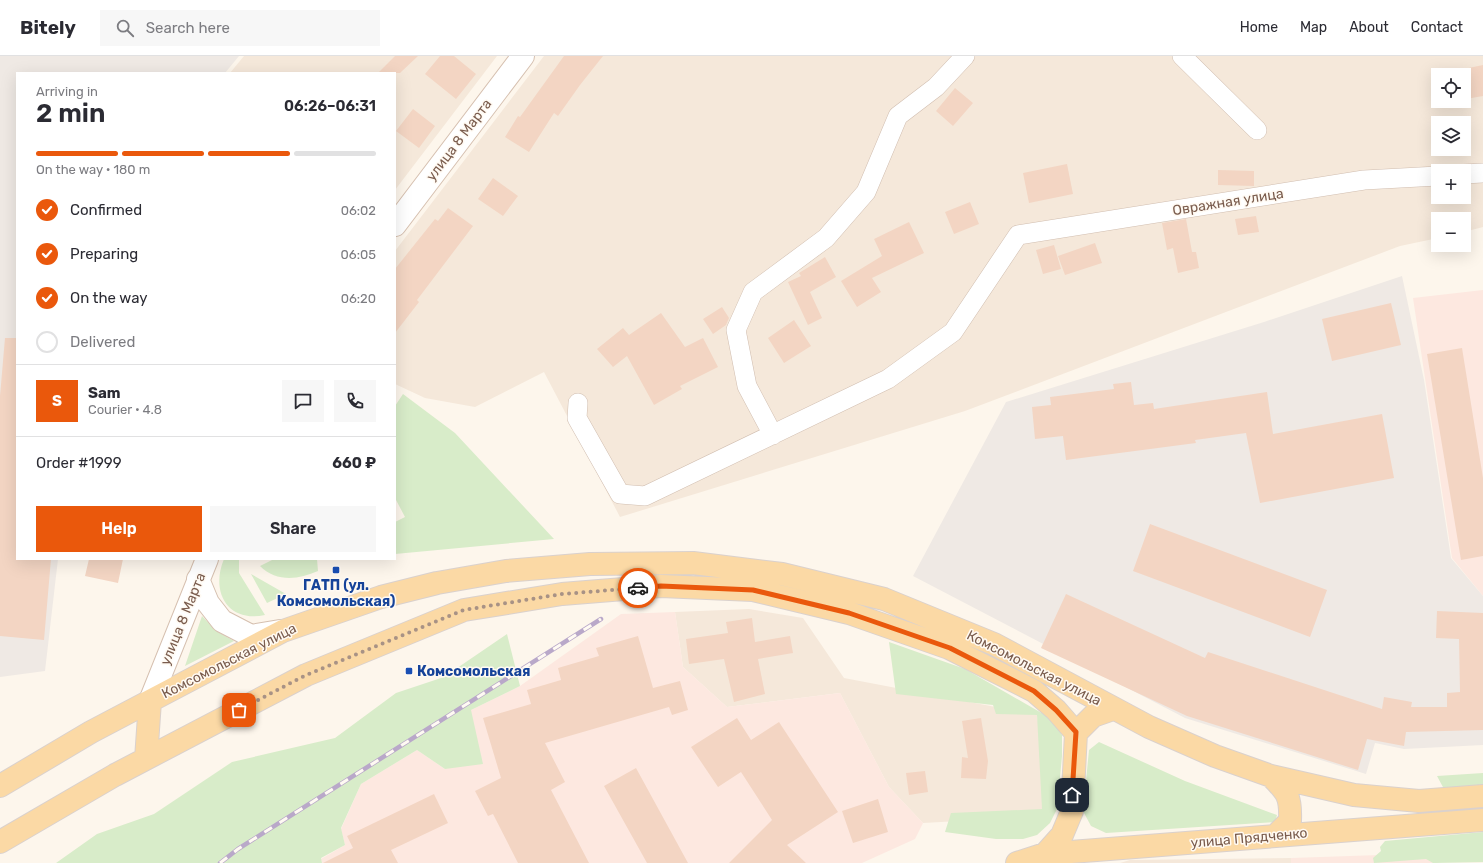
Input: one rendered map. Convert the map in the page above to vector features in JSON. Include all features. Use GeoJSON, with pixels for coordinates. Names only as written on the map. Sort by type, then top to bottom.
{"type":"FeatureCollection","features":[{"type":"Feature","properties":{"kind":"main road","name":"улица 8 Марта"},"geometry":{"type":"LineString","coordinates":[[396,224],[523,56]]}},
{"type":"Feature","properties":{"kind":"main road","name":"улица 8 Марта"},"geometry":{"type":"LineString","coordinates":[[150,701],[207,560]]}},
{"type":"Feature","properties":{"kind":"main road","name":"Комсомольская улица"},"geometry":{"type":"LineString","coordinates":[[0,786],[91,732],[283,631],[381,598],[437,583],[506,571],[590,564],[693,563],[782,574],[884,599],[994,644],[1114,709],[1215,756],[1271,776]]}},
{"type":"Feature","properties":{"kind":"main road"},"geometry":{"type":"LineString","coordinates":[[198,579],[208,603],[222,621],[251,636],[283,631]]}},
{"type":"Feature","properties":{"kind":"main road","name":"Комсомольская улица"},"geometry":{"type":"LineString","coordinates":[[0,842],[116,775],[306,675],[464,610],[562,594],[661,586],[753,590],[856,615],[950,648],[1034,691],[1056,710],[1076,732]]}},
{"type":"Feature","properties":{"kind":"main road"},"geometry":{"type":"LineString","coordinates":[[146,759],[150,701]]}},
{"type":"Feature","properties":{"kind":"main road"},"geometry":{"type":"LineString","coordinates":[[1045,854],[1062,836],[1072,811],[1076,732],[1093,716],[1114,709]]}},
{"type":"Feature","properties":{"kind":"main road"},"geometry":{"type":"LineString","coordinates":[[1271,776],[1354,795],[1420,801],[1483,796]]}},
{"type":"Feature","properties":{"kind":"main road"},"geometry":{"type":"LineString","coordinates":[[1271,776],[1284,790],[1291,803],[1290,821],[1275,836]]}},
{"type":"Feature","properties":{"kind":"main road"},"geometry":{"type":"LineString","coordinates":[[1072,811],[1081,835],[1101,850]]}},
{"type":"Feature","properties":{"kind":"main road","name":"улица Прядченко"},"geometry":{"type":"LineString","coordinates":[[1017,863],[1045,854],[1483,820]]}},
{"type":"Feature","properties":{"kind":"street"},"geometry":{"type":"LineString","coordinates":[[578,403],[577,418],[620,494],[644,496],[773,435],[747,386],[736,330],[753,292],[826,238],[866,192],[898,116],[936,87],[965,56]]}},
{"type":"Feature","properties":{"kind":"street"},"geometry":{"type":"LineString","coordinates":[[1182,56],[1257,130]]}},
{"type":"Feature","properties":{"kind":"street"},"geometry":{"type":"LineString","coordinates":[[1471,174],[1483,173]]}},
{"type":"Feature","properties":{"kind":"street","name":"Овражная улица"},"geometry":{"type":"LineString","coordinates":[[773,435],[888,379],[953,332],[1018,235],[1364,180],[1431,176]]}},
{"type":"Feature","properties":{"kind":"shaded area"},"geometry":{"type":"Polygon","coordinates":[[[0,56],[239,56],[226,72],[16,72],[16,560],[58,560],[45,671],[0,677],[0,56]]]}},
{"type":"Feature","properties":{"kind":"shaded area"},"geometry":{"type":"Polygon","coordinates":[[[244,56],[497,56],[396,189],[396,72],[231,72],[244,56]]]}},
{"type":"Feature","properties":{"kind":"shaded area"},"geometry":{"type":"Polygon","coordinates":[[[544,56],[1483,56],[1483,227],[1471,230],[1471,212],[1431,212],[1431,239],[1400,246],[965,411],[620,517],[544,372],[475,407],[425,398],[396,384],[396,250],[544,56]]]}},
{"type":"Feature","properties":{"kind":"shaded area"},"geometry":{"type":"Polygon","coordinates":[[[1402,276],[1424,380],[1451,558],[1483,596],[1483,745],[1404,749],[1375,743],[1366,774],[1185,718],[913,576],[1006,402],[1264,322],[1402,276]]]}},
{"type":"Feature","properties":{"kind":"shaded area"},"geometry":{"type":"Polygon","coordinates":[[[1483,290],[1483,596],[1452,558],[1413,298],[1483,290]]]}},
{"type":"Feature","properties":{"kind":"shaded area"},"geometry":{"type":"Polygon","coordinates":[[[749,609],[803,618],[844,678],[1037,715],[1050,816],[923,823],[889,787],[840,693],[727,707],[683,667],[675,612],[749,609]]]}},
{"type":"Feature","properties":{"kind":"shaded area"},"geometry":{"type":"Polygon","coordinates":[[[675,612],[683,667],[727,707],[840,693],[889,787],[923,823],[915,839],[862,863],[322,863],[321,859],[345,845],[341,829],[361,784],[417,750],[445,769],[471,710],[520,686],[621,614],[675,612]]]}},
{"type":"Feature","properties":{"kind":"shaded area"},"geometry":{"type":"Polygon","coordinates":[[[1438,853],[1439,863],[1291,863],[1291,858],[1438,853]]]}},
{"type":"Feature","properties":{"kind":"shaded area"},"geometry":{"type":"Polygon","coordinates":[[[1291,858],[1291,863],[1120,863],[1130,860],[1291,858]]]}},
{"type":"Feature","properties":{"kind":"green space"},"geometry":{"type":"Polygon","coordinates":[[[403,394],[455,433],[554,539],[396,554],[396,522],[405,517],[396,500],[396,404],[403,394]]]}},
{"type":"Feature","properties":{"kind":"green space"},"geometry":{"type":"Polygon","coordinates":[[[224,560],[239,560],[239,573],[265,615],[252,616],[241,614],[232,609],[225,602],[221,593],[219,583],[220,571],[224,560]]]}},
{"type":"Feature","properties":{"kind":"green space"},"geometry":{"type":"Polygon","coordinates":[[[272,560],[317,560],[318,571],[295,578],[288,578],[273,575],[260,566],[272,560]]]}},
{"type":"Feature","properties":{"kind":"green space"},"geometry":{"type":"Polygon","coordinates":[[[251,574],[286,594],[267,603],[251,574]]]}},
{"type":"Feature","properties":{"kind":"green space"},"geometry":{"type":"Polygon","coordinates":[[[202,616],[216,631],[234,641],[185,666],[202,616]]]}},
{"type":"Feature","properties":{"kind":"green space"},"geometry":{"type":"Polygon","coordinates":[[[507,634],[520,686],[471,710],[483,764],[445,769],[417,750],[361,784],[341,828],[345,845],[321,858],[322,863],[56,863],[97,834],[154,814],[232,762],[335,738],[396,693],[444,677],[507,634]]]}},
{"type":"Feature","properties":{"kind":"green space"},"geometry":{"type":"Polygon","coordinates":[[[889,642],[965,669],[1052,719],[1062,735],[1062,756],[1057,809],[1050,823],[1037,835],[1023,839],[996,839],[945,832],[951,813],[1042,809],[1037,715],[996,714],[993,705],[896,694],[889,642]]]}},
{"type":"Feature","properties":{"kind":"green space"},"geometry":{"type":"Polygon","coordinates":[[[1099,742],[1185,781],[1277,815],[1275,822],[1106,833],[1091,826],[1083,811],[1089,750],[1099,742]]]}},
{"type":"Feature","properties":{"kind":"green space"},"geometry":{"type":"Polygon","coordinates":[[[1483,773],[1483,791],[1444,789],[1437,776],[1483,773]]]}},
{"type":"Feature","properties":{"kind":"green space"},"geometry":{"type":"Polygon","coordinates":[[[1483,832],[1483,862],[1433,863],[1426,859],[1374,863],[1373,858],[1381,851],[1380,847],[1385,841],[1483,832]]]}},
{"type":"Feature","properties":{"kind":"building"},"geometry":{"type":"Polygon","coordinates":[[[395,56],[418,56],[400,73],[379,72],[395,56]]]}},
{"type":"Feature","properties":{"kind":"building"},"geometry":{"type":"Polygon","coordinates":[[[440,56],[454,56],[476,74],[456,99],[425,74],[440,56]]]}},
{"type":"Feature","properties":{"kind":"building"},"geometry":{"type":"Polygon","coordinates":[[[564,56],[603,56],[558,116],[554,113],[529,152],[505,137],[518,116],[520,117],[564,56]]]}},
{"type":"Feature","properties":{"kind":"building"},"geometry":{"type":"Polygon","coordinates":[[[1483,65],[1483,96],[1471,98],[1471,68],[1469,68],[1483,65]]]}},
{"type":"Feature","properties":{"kind":"building"},"geometry":{"type":"Polygon","coordinates":[[[955,88],[973,103],[953,126],[936,111],[955,88]]]}},
{"type":"Feature","properties":{"kind":"building"},"geometry":{"type":"Polygon","coordinates":[[[413,109],[435,126],[419,148],[396,131],[413,109]]]}},
{"type":"Feature","properties":{"kind":"building"},"geometry":{"type":"Polygon","coordinates":[[[1067,164],[1073,194],[1029,203],[1023,173],[1067,164]]]}},
{"type":"Feature","properties":{"kind":"building"},"geometry":{"type":"Polygon","coordinates":[[[1218,170],[1254,171],[1254,186],[1218,185],[1218,170]]]}},
{"type":"Feature","properties":{"kind":"building"},"geometry":{"type":"Polygon","coordinates":[[[493,178],[518,196],[503,216],[478,199],[493,178]]]}},
{"type":"Feature","properties":{"kind":"building"},"geometry":{"type":"Polygon","coordinates":[[[970,202],[979,224],[954,234],[945,212],[970,202]]]}},
{"type":"Feature","properties":{"kind":"building"},"geometry":{"type":"Polygon","coordinates":[[[448,208],[473,226],[417,300],[419,302],[396,332],[396,268],[435,219],[438,221],[448,208]]]}},
{"type":"Feature","properties":{"kind":"building"},"geometry":{"type":"Polygon","coordinates":[[[1256,216],[1259,232],[1238,235],[1235,219],[1256,216]]]}},
{"type":"Feature","properties":{"kind":"building"},"geometry":{"type":"Polygon","coordinates":[[[1186,219],[1192,252],[1196,252],[1199,268],[1178,273],[1173,248],[1167,250],[1162,223],[1186,219]]]}},
{"type":"Feature","properties":{"kind":"building"},"geometry":{"type":"Polygon","coordinates":[[[909,222],[924,253],[872,278],[881,292],[857,307],[841,281],[882,256],[874,239],[909,222]]]}},
{"type":"Feature","properties":{"kind":"building"},"geometry":{"type":"Polygon","coordinates":[[[1095,243],[1102,263],[1065,275],[1058,256],[1095,243]]]}},
{"type":"Feature","properties":{"kind":"building"},"geometry":{"type":"Polygon","coordinates":[[[1054,245],[1061,269],[1043,274],[1036,250],[1054,245]]]}},
{"type":"Feature","properties":{"kind":"building"},"geometry":{"type":"Polygon","coordinates":[[[825,257],[836,277],[810,292],[822,318],[808,325],[788,282],[801,276],[799,273],[825,257]]]}},
{"type":"Feature","properties":{"kind":"building"},"geometry":{"type":"Polygon","coordinates":[[[1391,303],[1401,345],[1332,361],[1322,319],[1391,303]]]}},
{"type":"Feature","properties":{"kind":"building"},"geometry":{"type":"Polygon","coordinates":[[[722,307],[729,318],[726,325],[713,334],[703,319],[722,307]]]}},
{"type":"Feature","properties":{"kind":"building"},"geometry":{"type":"Polygon","coordinates":[[[661,313],[685,347],[703,338],[718,367],[680,386],[682,389],[654,405],[627,356],[613,367],[597,349],[623,328],[629,335],[661,313]]]}},
{"type":"Feature","properties":{"kind":"building"},"geometry":{"type":"Polygon","coordinates":[[[794,320],[811,346],[784,363],[768,338],[794,320]]]}},
{"type":"Feature","properties":{"kind":"building"},"geometry":{"type":"Polygon","coordinates":[[[5,338],[16,338],[16,560],[51,560],[44,640],[0,636],[0,396],[5,338]]]}},
{"type":"Feature","properties":{"kind":"building"},"geometry":{"type":"Polygon","coordinates":[[[1462,348],[1483,478],[1483,556],[1461,560],[1427,354],[1462,348]]]}},
{"type":"Feature","properties":{"kind":"building"},"geometry":{"type":"Polygon","coordinates":[[[1131,382],[1134,405],[1153,403],[1154,409],[1267,392],[1273,434],[1382,414],[1394,478],[1260,503],[1246,433],[1195,440],[1196,443],[1066,460],[1063,436],[1035,439],[1032,407],[1051,405],[1050,397],[1114,389],[1113,384],[1131,382]]]}},
{"type":"Feature","properties":{"kind":"building"},"geometry":{"type":"Polygon","coordinates":[[[1150,524],[1327,590],[1310,637],[1133,571],[1150,524]]]}},
{"type":"Feature","properties":{"kind":"building"},"geometry":{"type":"Polygon","coordinates":[[[89,560],[123,560],[118,583],[85,576],[89,560]]]}},
{"type":"Feature","properties":{"kind":"building"},"geometry":{"type":"Polygon","coordinates":[[[1066,594],[1205,658],[1208,652],[1382,709],[1384,697],[1412,702],[1411,707],[1447,707],[1447,693],[1460,692],[1459,639],[1436,638],[1437,611],[1483,613],[1483,730],[1406,732],[1404,746],[1367,739],[1358,770],[1187,716],[1041,648],[1066,594]]]}},
{"type":"Feature","properties":{"kind":"building"},"geometry":{"type":"Polygon","coordinates":[[[752,618],[755,642],[790,636],[793,653],[758,659],[765,694],[734,702],[724,659],[689,664],[686,639],[728,633],[726,622],[752,618]]]}},
{"type":"Feature","properties":{"kind":"building"},"geometry":{"type":"Polygon","coordinates":[[[638,636],[653,688],[680,681],[688,710],[672,715],[669,707],[545,743],[565,782],[551,790],[589,863],[518,863],[493,814],[488,816],[475,791],[501,778],[483,718],[531,704],[527,690],[561,680],[558,668],[599,656],[596,648],[638,636]]]}},
{"type":"Feature","properties":{"kind":"building"},"geometry":{"type":"Polygon","coordinates":[[[737,718],[751,740],[779,722],[838,812],[787,845],[806,863],[729,863],[772,820],[741,772],[718,787],[691,747],[737,718]]]}},
{"type":"Feature","properties":{"kind":"building"},"geometry":{"type":"Polygon","coordinates":[[[981,718],[988,761],[986,779],[961,778],[962,757],[968,758],[962,721],[981,718]]]}},
{"type":"Feature","properties":{"kind":"building"},"geometry":{"type":"Polygon","coordinates":[[[636,768],[688,863],[647,863],[604,786],[636,768]]]}},
{"type":"Feature","properties":{"kind":"building"},"geometry":{"type":"Polygon","coordinates":[[[925,771],[928,792],[909,795],[906,773],[925,771]]]}},
{"type":"Feature","properties":{"kind":"building"},"geometry":{"type":"Polygon","coordinates":[[[434,794],[448,823],[391,850],[398,863],[323,863],[353,848],[347,836],[434,794]]]}},
{"type":"Feature","properties":{"kind":"building"},"geometry":{"type":"Polygon","coordinates":[[[878,799],[888,832],[853,843],[842,811],[878,799]]]}},
{"type":"Feature","properties":{"kind":"railway"},"geometry":{"type":"LineString","coordinates":[[220,863],[238,849],[601,619]]}},
{"type":"Feature","properties":{"kind":"way so far"},"geometry":{"type":"LineString","coordinates":[[239,710],[306,675],[464,610],[562,594],[638,588]]}},
{"type":"Feature","properties":{"kind":"place","name":"ГАТП (ул. Комсомольская)"},"geometry":{"type":"Point","coordinates":[336,570]}},
{"type":"Feature","properties":{"kind":"place","name":"Комсомольская"},"geometry":{"type":"Point","coordinates":[409,671]}},
{"type":"Feature","properties":{"kind":"route"},"geometry":{"type":"LineString","coordinates":[[638,588],[661,586],[753,590],[849,613],[950,648],[1034,691],[1056,710],[1076,732],[1072,795]]}}]}
